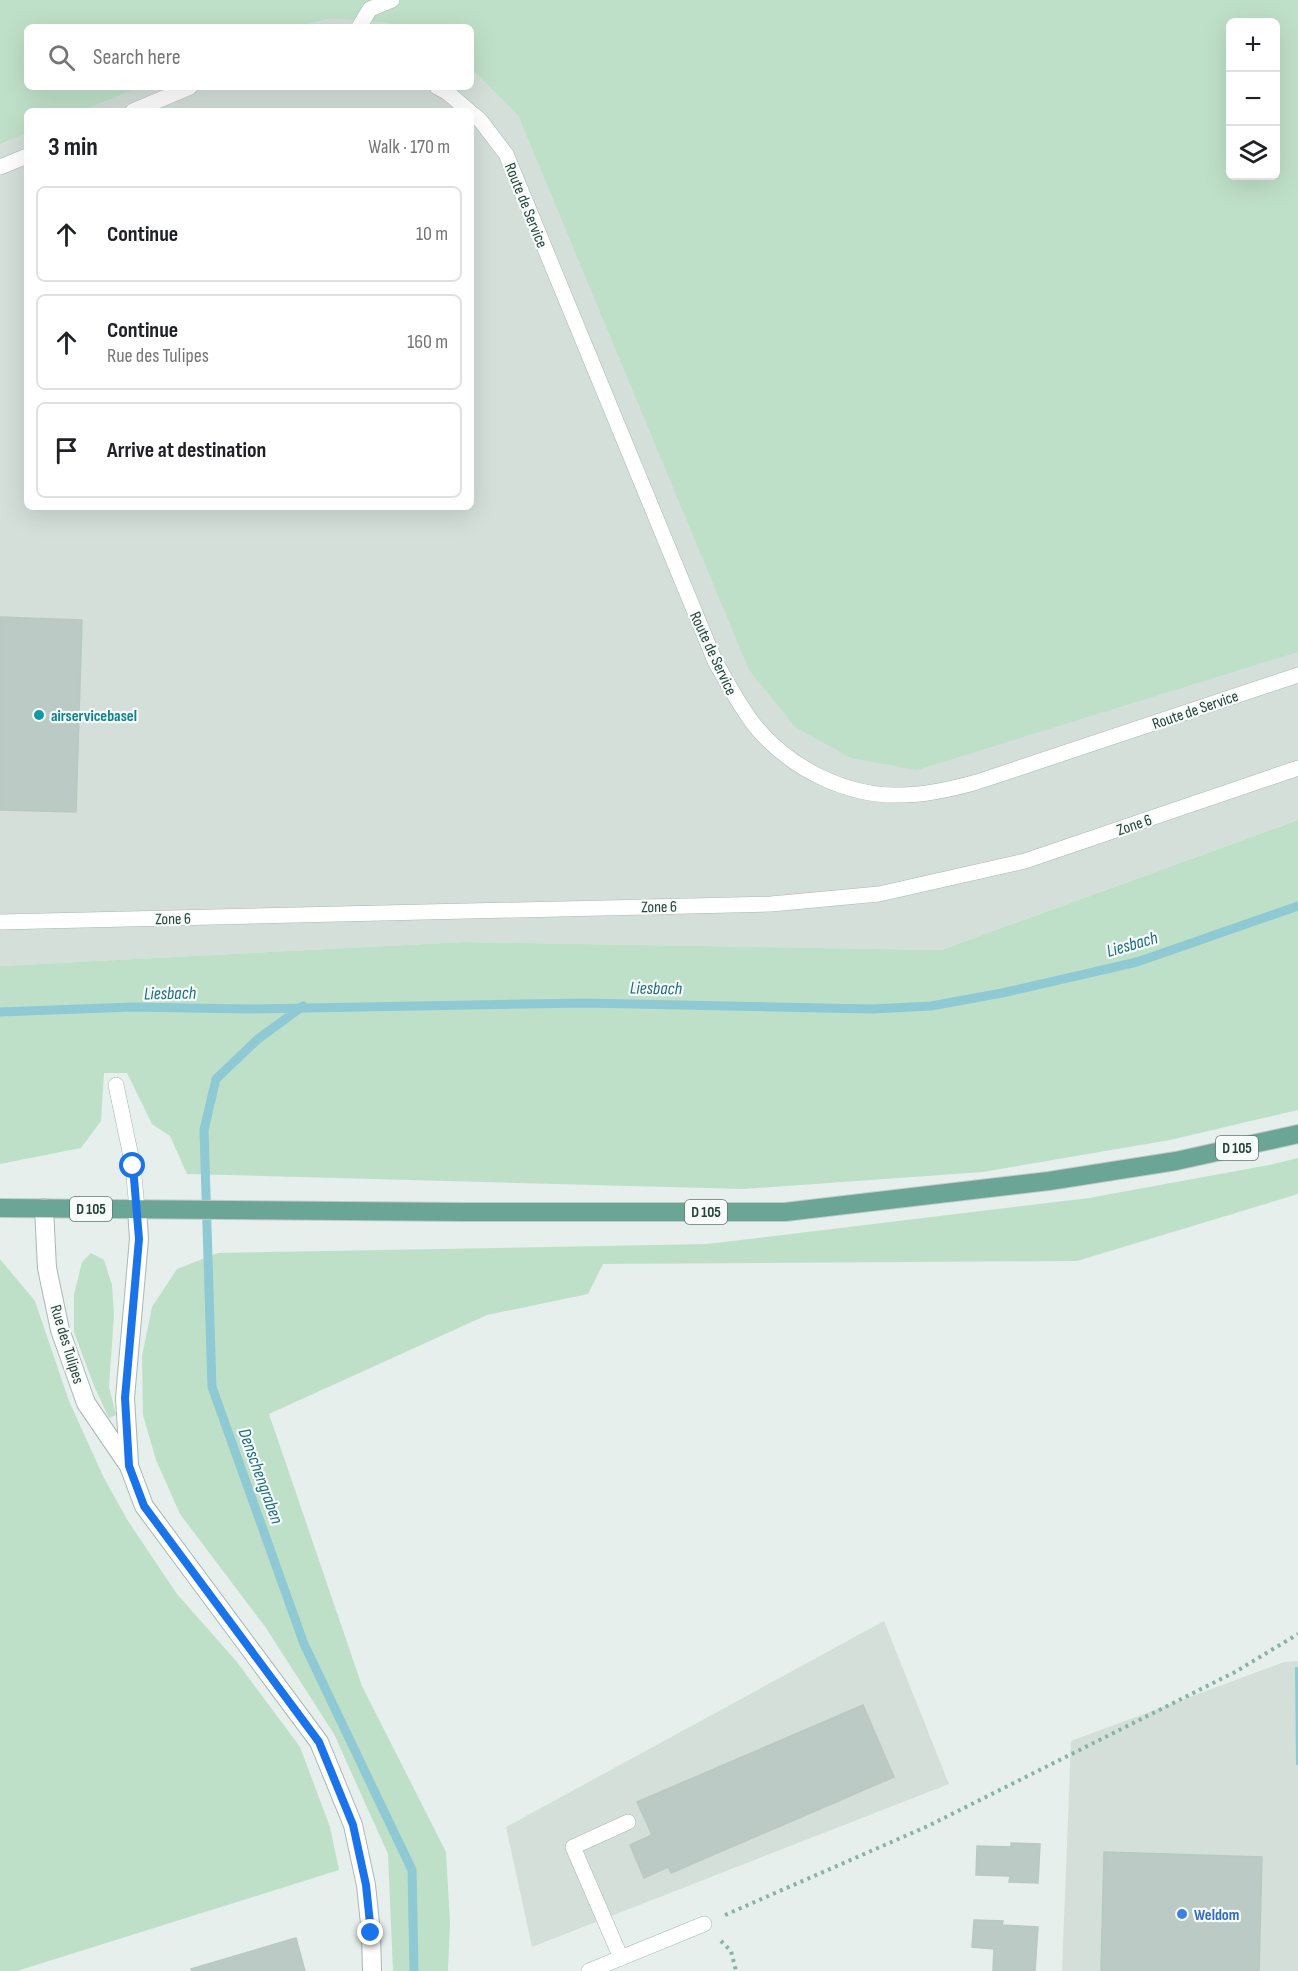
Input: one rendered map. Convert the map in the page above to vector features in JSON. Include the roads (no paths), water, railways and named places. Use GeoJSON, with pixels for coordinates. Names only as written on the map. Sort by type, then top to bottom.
{"type":"FeatureCollection","features":[{"type":"Feature","properties":{"kind":"main road","name":"D 105"},"geometry":{"type":"LineString","coordinates":[[0,1208],[785,1212],[1049,1181],[1176,1161],[1298,1134]]}},
{"type":"Feature","properties":{"kind":"street","name":"Rue des Tulipes"},"geometry":{"type":"LineString","coordinates":[[44,1208],[47,1268],[60,1330],[86,1403],[129,1466],[144,1506],[319,1742],[353,1825],[366,1885],[372,1971]]}},
{"type":"Feature","properties":{"kind":"street","name":"Rue des Tulipes"},"geometry":{"type":"LineString","coordinates":[[129,1466],[125,1398],[139,1239],[137,1209]]}},
{"type":"Feature","properties":{"kind":"lane"},"geometry":{"type":"LineString","coordinates":[[361,24],[370,9],[392,0]]}},
{"type":"Feature","properties":{"kind":"lane"},"geometry":{"type":"LineString","coordinates":[[140,108],[183,90]]}},
{"type":"Feature","properties":{"kind":"lane","name":"Route de Service"},"geometry":{"type":"LineString","coordinates":[[442,90],[465,108]]}},
{"type":"Feature","properties":{"kind":"lane","name":"Route de Service"},"geometry":{"type":"LineString","coordinates":[[474,115],[506,154],[715,661],[741,706],[758,728],[784,754],[814,773],[852,791],[899,796],[944,791],[1298,675]]}},
{"type":"Feature","properties":{"kind":"lane"},"geometry":{"type":"LineString","coordinates":[[0,167],[24,157]]}},
{"type":"Feature","properties":{"kind":"lane","name":"Zone 6"},"geometry":{"type":"LineString","coordinates":[[0,922],[771,904],[879,894],[1025,861],[1298,768]]}},
{"type":"Feature","properties":{"kind":"lane"},"geometry":{"type":"LineString","coordinates":[[116,1085],[133,1166],[137,1209]]}},
{"type":"Feature","properties":{"kind":"lane"},"geometry":{"type":"LineString","coordinates":[[621,1958],[573,1847],[628,1822]]}},
{"type":"Feature","properties":{"kind":"lane"},"geometry":{"type":"LineString","coordinates":[[589,1971],[704,1924]]}},
{"type":"Feature","properties":{"kind":"water"},"geometry":{"type":"Polygon","coordinates":[[[1295,1667],[1298,1667],[1298,1765],[1296,1765],[1295,1667]]]}},
{"type":"Feature","properties":{"kind":"waterway","name":"Liesbach"},"geometry":{"type":"LineString","coordinates":[[0,1012],[132,1007],[248,1009],[584,1003],[872,1009],[931,1006],[1002,993],[1137,962],[1298,906]]}},
{"type":"Feature","properties":{"kind":"waterway","name":"Denschengraben"},"geometry":{"type":"LineString","coordinates":[[303,1006],[258,1039],[216,1079],[204,1130],[212,1387],[304,1644],[412,1870],[414,1971]]}},
{"type":"Feature","properties":{"kind":"place","name":"airservicebasel"},"geometry":{"type":"Point","coordinates":[39,715]}},
{"type":"Feature","properties":{"kind":"place","name":"Weldom"},"geometry":{"type":"Point","coordinates":[1182,1914]}}]}
